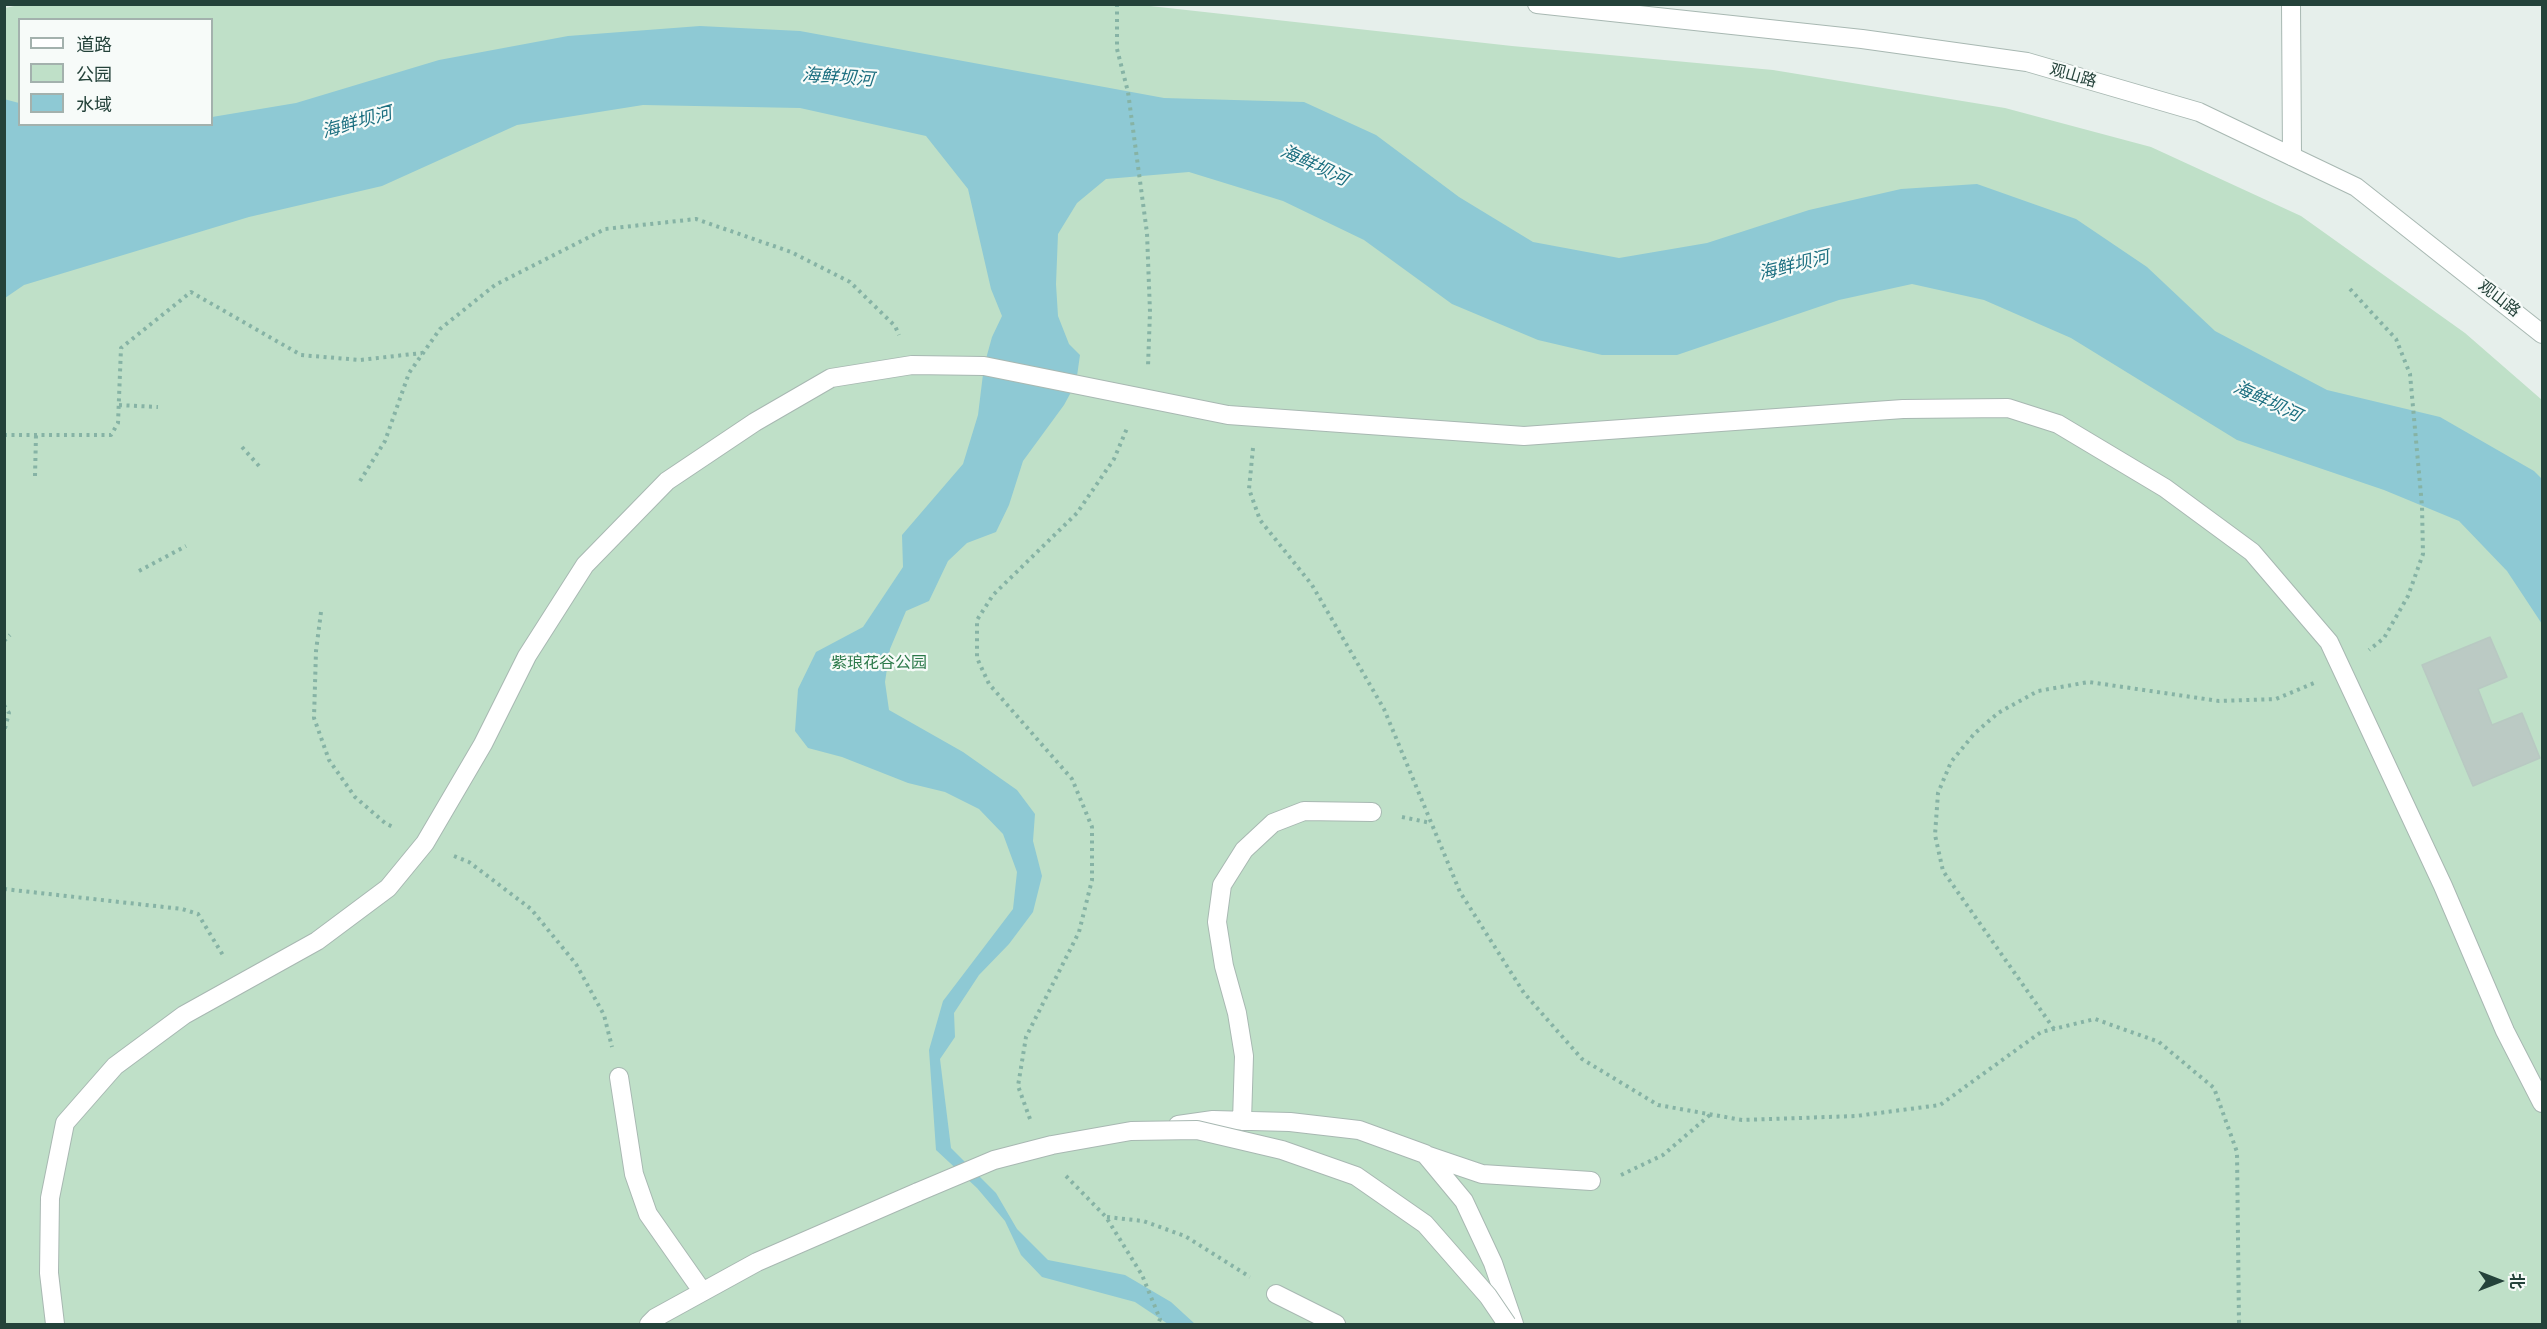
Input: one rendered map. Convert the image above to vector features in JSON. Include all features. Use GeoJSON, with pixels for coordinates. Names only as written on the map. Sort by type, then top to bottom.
{"type":"FeatureCollection","features":[{"type":"Feature","properties":{"kind":"street","name":"观山路"},"geometry":{"type":"LineString","coordinates":[[1537,4],[1862,39],[2027,62],[2199,112],[2356,187],[2542,334]]}},
{"type":"Feature","properties":{"kind":"street"},"geometry":{"type":"LineString","coordinates":[[2291,4],[2292,156]]}},
{"type":"Feature","properties":{"kind":"street"},"geometry":{"type":"LineString","coordinates":[[55,1324],[49,1273],[50,1198],[65,1123],[115,1066],[183,1015],[317,941],[388,888],[425,843],[483,744],[527,656],[585,565],[667,481],[755,422],[831,378],[912,365],[984,366],[1228,415],[1524,436],[1903,409],[2008,408],[2058,424],[2164,488],[2252,552],[2329,642],[2443,886],[2505,1031],[2542,1103]]}},
{"type":"Feature","properties":{"kind":"street"},"geometry":{"type":"LineString","coordinates":[[1242,1121],[1244,1056],[1217,922],[1222,885],[1244,850],[1273,823],[1304,811],[1372,812]]}},
{"type":"Feature","properties":{"kind":"street"},"geometry":{"type":"LineString","coordinates":[[619,1077],[634,1174],[648,1214],[676,1258],[702,1290]]}},
{"type":"Feature","properties":{"kind":"street"},"geometry":{"type":"LineString","coordinates":[[649,1324],[655,1317],[702,1290],[757,1262],[994,1161],[1052,1145],[1131,1131],[1213,1120],[1290,1122],[1359,1130],[1482,1174],[1591,1181]]}},
{"type":"Feature","properties":{"kind":"street"},"geometry":{"type":"LineString","coordinates":[[1131,1131],[1197,1130],[1282,1150],[1356,1176],[1425,1224],[1488,1296],[1507,1324]]}},
{"type":"Feature","properties":{"kind":"street"},"geometry":{"type":"LineString","coordinates":[[1425,1154],[1464,1201],[1493,1263],[1514,1324]]}},
{"type":"Feature","properties":{"kind":"street"},"geometry":{"type":"LineString","coordinates":[[1276,1294],[1336,1324]]}},
{"type":"Feature","properties":{"kind":"path"},"geometry":{"type":"LineString","coordinates":[[1033,1127],[1018,1086],[1026,1037],[1079,932],[1092,880],[1092,827],[1072,778],[989,684],[976,658],[977,620],[993,594],[1077,513],[1114,459],[1148,375],[1150,312],[1141,176],[1128,92],[1117,49],[1117,4]]}},
{"type":"Feature","properties":{"kind":"path"},"geometry":{"type":"LineString","coordinates":[[360,481],[386,441],[409,373],[440,329],[495,285],[553,253],[605,229],[696,219],[791,252],[850,282],[895,326],[912,365]]}},
{"type":"Feature","properties":{"kind":"path"},"geometry":{"type":"LineString","coordinates":[[2054,1029],[1943,871],[1935,835],[1938,793],[1951,762],[1974,734],[1998,713],[2038,691],[2089,682],[2219,701],[2276,699],[2342,671],[2384,639],[2408,596],[2423,554],[2422,506],[2414,411],[2410,374],[2396,339],[2349,289]]}},
{"type":"Feature","properties":{"kind":"path"},"geometry":{"type":"LineString","coordinates":[[4,435],[111,435],[118,423],[121,348],[191,292],[301,355],[360,360],[423,353]]}},
{"type":"Feature","properties":{"kind":"path"},"geometry":{"type":"LineString","coordinates":[[119,405],[158,407]]}},
{"type":"Feature","properties":{"kind":"path"},"geometry":{"type":"LineString","coordinates":[[1257,417],[1249,489],[1260,520],[1312,585],[1384,709],[1460,892],[1524,993],[1582,1059],[1658,1105],[1742,1120],[1856,1116],[1941,1105],[2041,1032],[2094,1019],[2159,1042],[2214,1088],[2238,1152],[2240,1324]]}},
{"type":"Feature","properties":{"kind":"path"},"geometry":{"type":"LineString","coordinates":[[35,476],[36,435]]}},
{"type":"Feature","properties":{"kind":"path"},"geometry":{"type":"LineString","coordinates":[[242,447],[259,466]]}},
{"type":"Feature","properties":{"kind":"path"},"geometry":{"type":"LineString","coordinates":[[139,571],[186,546]]}},
{"type":"Feature","properties":{"kind":"path"},"geometry":{"type":"LineString","coordinates":[[4,641],[10,635]]}},
{"type":"Feature","properties":{"kind":"path"},"geometry":{"type":"LineString","coordinates":[[4,705],[9,713],[4,732]]}},
{"type":"Feature","properties":{"kind":"path"},"geometry":{"type":"LineString","coordinates":[[4,889],[182,909],[198,914],[240,983]]}},
{"type":"Feature","properties":{"kind":"path"},"geometry":{"type":"LineString","coordinates":[[1591,1181],[1624,1175],[1663,1155],[1711,1114]]}},
{"type":"Feature","properties":{"kind":"path"},"geometry":{"type":"LineString","coordinates":[[1063,1170],[1106,1217],[1150,1290],[1160,1319],[1158,1324]]}},
{"type":"Feature","properties":{"kind":"path"},"geometry":{"type":"LineString","coordinates":[[1106,1217],[1143,1221],[1185,1236],[1276,1294]]}},
{"type":"Feature","properties":{"kind":"green space","name":"紫琅花谷公园"},"geometry":{"type":"Polygon","coordinates":[[[23,4],[1132,4],[1512,46],[1773,70],[2005,108],[2151,147],[2301,216],[2465,333],[2542,400],[2542,1324],[5,1324],[5,8],[23,4]]]}},
{"type":"Feature","properties":{"kind":"water","name":"海鲜坝河"},"geometry":{"type":"Polygon","coordinates":[[[700,26],[800,31],[1164,98],[1304,102],[1376,135],[1459,197],[1533,242],[1619,258],[1707,243],[1809,210],[1901,189],[1977,184],[2076,219],[2147,267],[2215,331],[2327,390],[2440,417],[2534,471],[2542,479],[2542,624],[2507,571],[2459,521],[2384,490],[2237,440],[2071,338],[1984,300],[1912,284],[1839,300],[1677,355],[1602,355],[1538,340],[1452,304],[1364,240],[1283,201],[1189,172],[1106,179],[1077,203],[1058,234],[1056,284],[1058,316],[1069,344],[1080,355],[1076,383],[1064,405],[1023,461],[1009,505],[996,532],[967,543],[948,561],[929,601],[906,611],[890,649],[885,682],[889,710],[963,752],[1017,790],[1035,814],[1033,841],[1042,876],[1033,912],[1009,944],[979,975],[954,1013],[955,1037],[940,1059],[951,1148],[996,1193],[1017,1229],[1048,1260],[1125,1275],[1171,1302],[1195,1324],[1168,1324],[1135,1302],[1042,1277],[1021,1255],[1005,1221],[977,1188],[936,1150],[929,1050],[943,1001],[1013,909],[1017,872],[1003,834],[979,809],[945,792],[908,783],[842,757],[808,748],[795,731],[798,689],[816,652],[863,627],[903,567],[902,535],[963,464],[978,415],[984,366],[992,337],[1002,316],[991,289],[968,189],[926,136],[800,108],[643,105],[517,125],[382,186],[249,217],[24,285],[5,298],[4,99],[18,103],[18,126],[213,126],[213,117],[296,103],[439,60],[568,36],[700,26]]]}},
{"type":"Feature","properties":{"kind":"building"},"geometry":{"type":"Polygon","coordinates":[[[2490,637],[2507,677],[2478,689],[2492,725],[2522,713],[2540,758],[2473,786],[2422,665],[2490,637]]]}}]}
